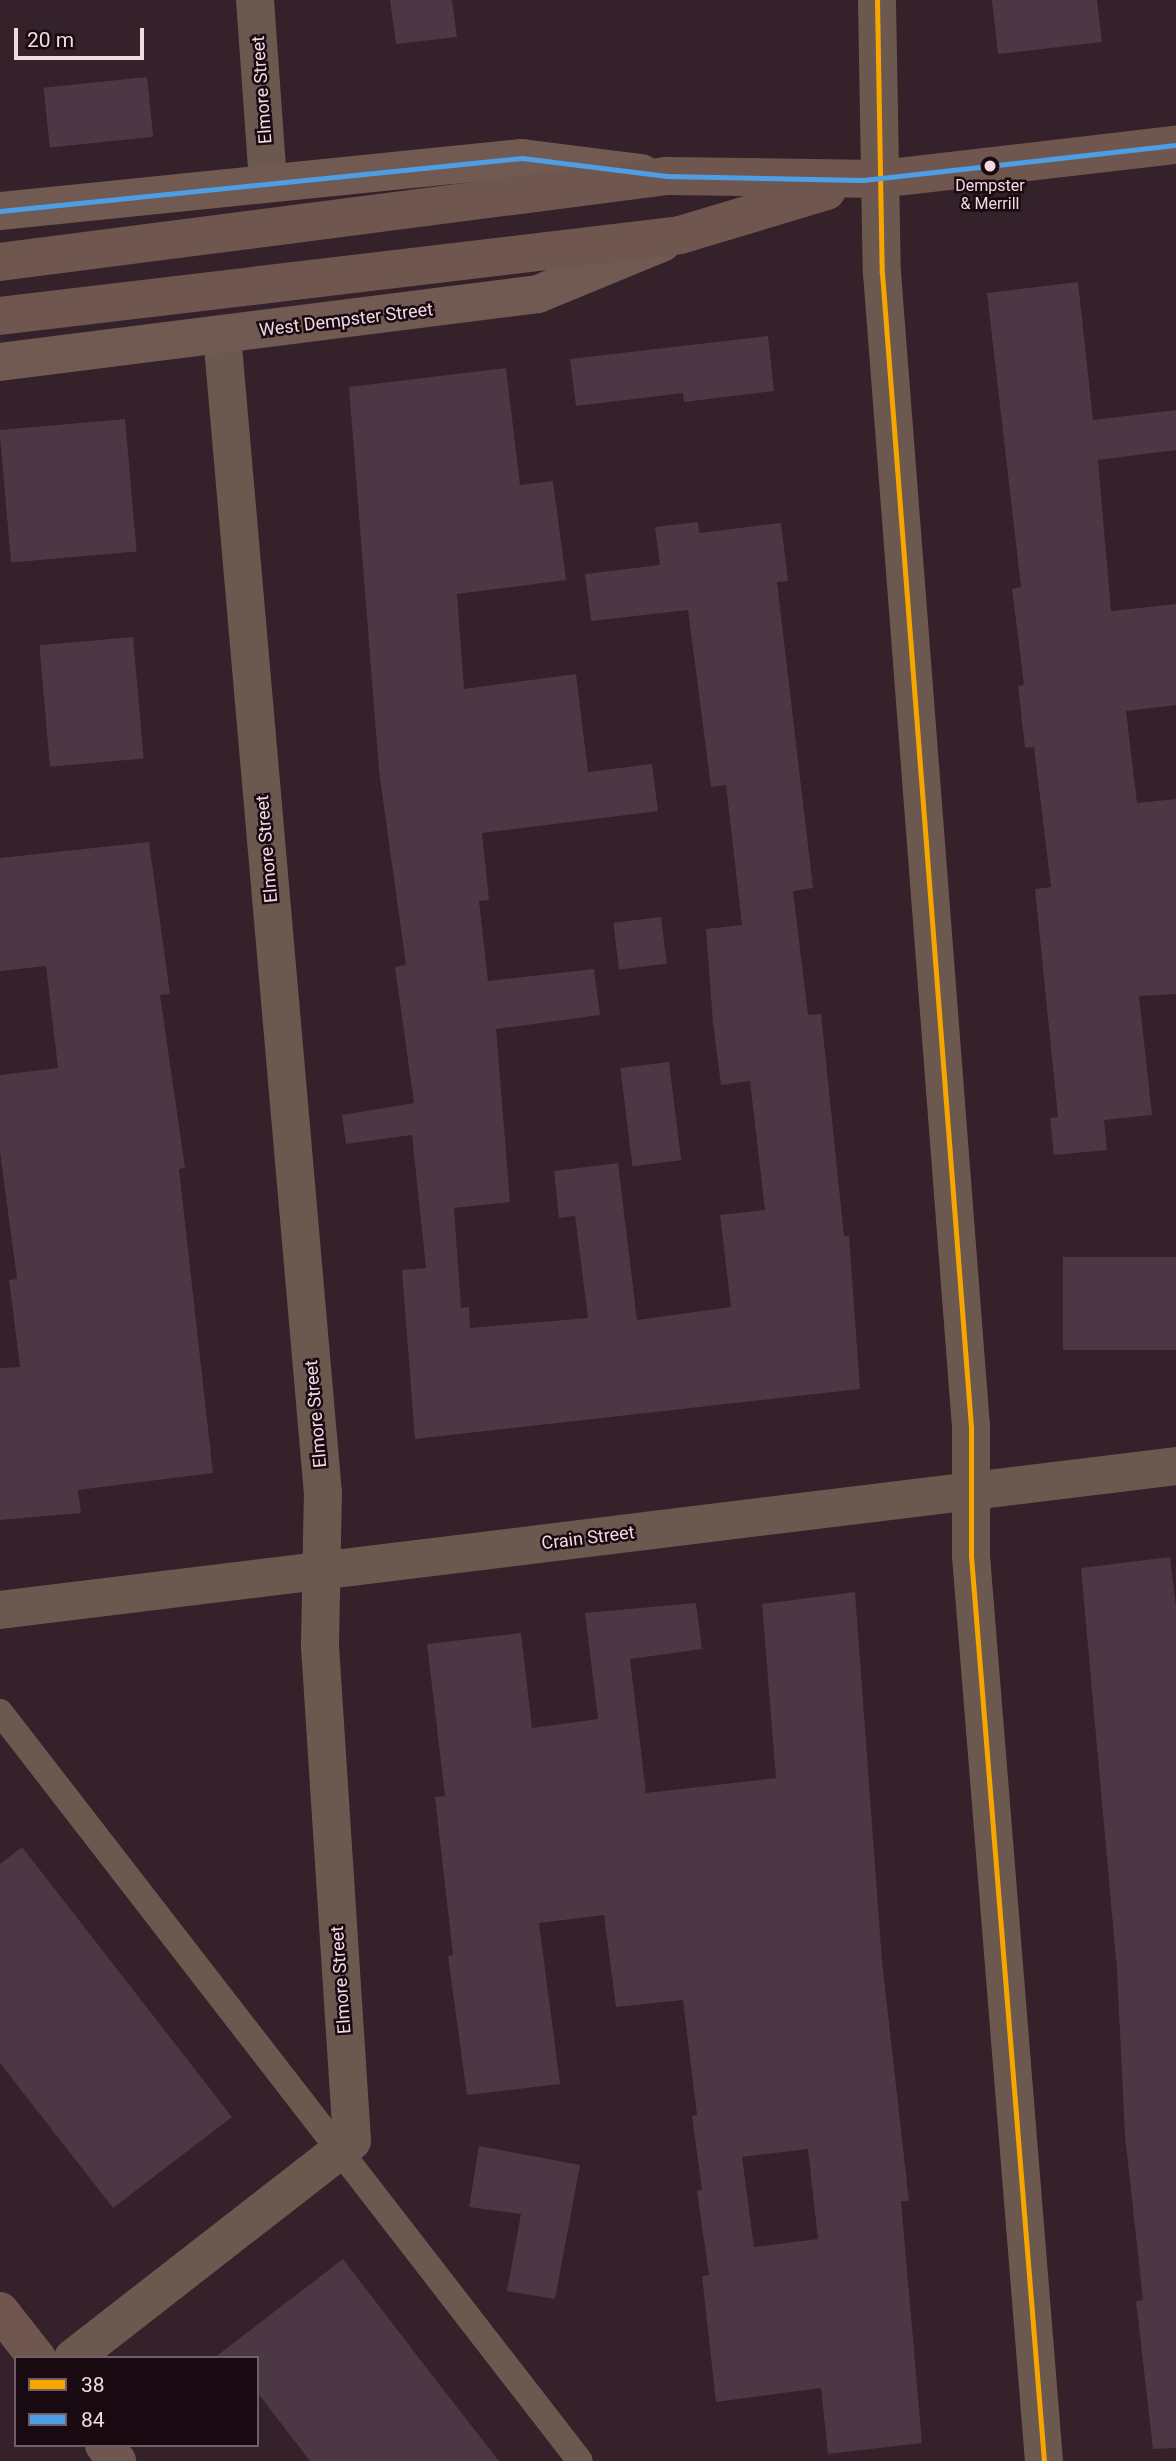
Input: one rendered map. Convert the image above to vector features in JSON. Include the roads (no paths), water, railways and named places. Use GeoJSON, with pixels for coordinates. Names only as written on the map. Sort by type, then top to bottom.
{"type":"FeatureCollection","features":[{"type":"Feature","properties":{"kind":"main road","name":"West Dempster Street"},"geometry":{"type":"LineString","coordinates":[[0,262],[667,176],[871,180],[1176,145]]}},
{"type":"Feature","properties":{"kind":"main road","name":"West Dempster Street"},"geometry":{"type":"LineString","coordinates":[[0,316],[680,235],[871,180]]}},
{"type":"Feature","properties":{"kind":"main road"},"geometry":{"type":"LineString","coordinates":[[0,2311],[35,2356]]}},
{"type":"Feature","properties":{"kind":"main road"},"geometry":{"type":"LineString","coordinates":[[106,2447],[117,2461]]}},
{"type":"Feature","properties":{"kind":"street","name":"Elmore Street"},"geometry":{"type":"LineString","coordinates":[[255,0],[268,181]]}},
{"type":"Feature","properties":{"kind":"street"},"geometry":{"type":"LineString","coordinates":[[877,0],[883,90],[871,180],[882,273],[971,1426],[973,1584],[1044,2461]]}},
{"type":"Feature","properties":{"kind":"street","name":"West Dempster Street"},"geometry":{"type":"LineString","coordinates":[[0,211],[268,181],[522,158],[667,176]]}},
{"type":"Feature","properties":{"kind":"street","name":"West Dempster Street"},"geometry":{"type":"LineString","coordinates":[[0,362],[538,295],[680,235]]}},
{"type":"Feature","properties":{"kind":"street","name":"Elmore Street"},"geometry":{"type":"LineString","coordinates":[[222,336],[323,1494],[320,1645],[352,2141],[342,2154]]}},
{"type":"Feature","properties":{"kind":"street","name":"Crain Street"},"geometry":{"type":"LineString","coordinates":[[0,1610],[1176,1466]]}},
{"type":"Feature","properties":{"kind":"street"},"geometry":{"type":"LineString","coordinates":[[76,2356],[342,2154]]}},
{"type":"Feature","properties":{"kind":"lane"},"geometry":{"type":"LineString","coordinates":[[0,1712],[580,2461]]}},
{"type":"Feature","properties":{"kind":"place","name":"Dempster & Merrill"},"geometry":{"type":"Point","coordinates":[990,166]}}]}
